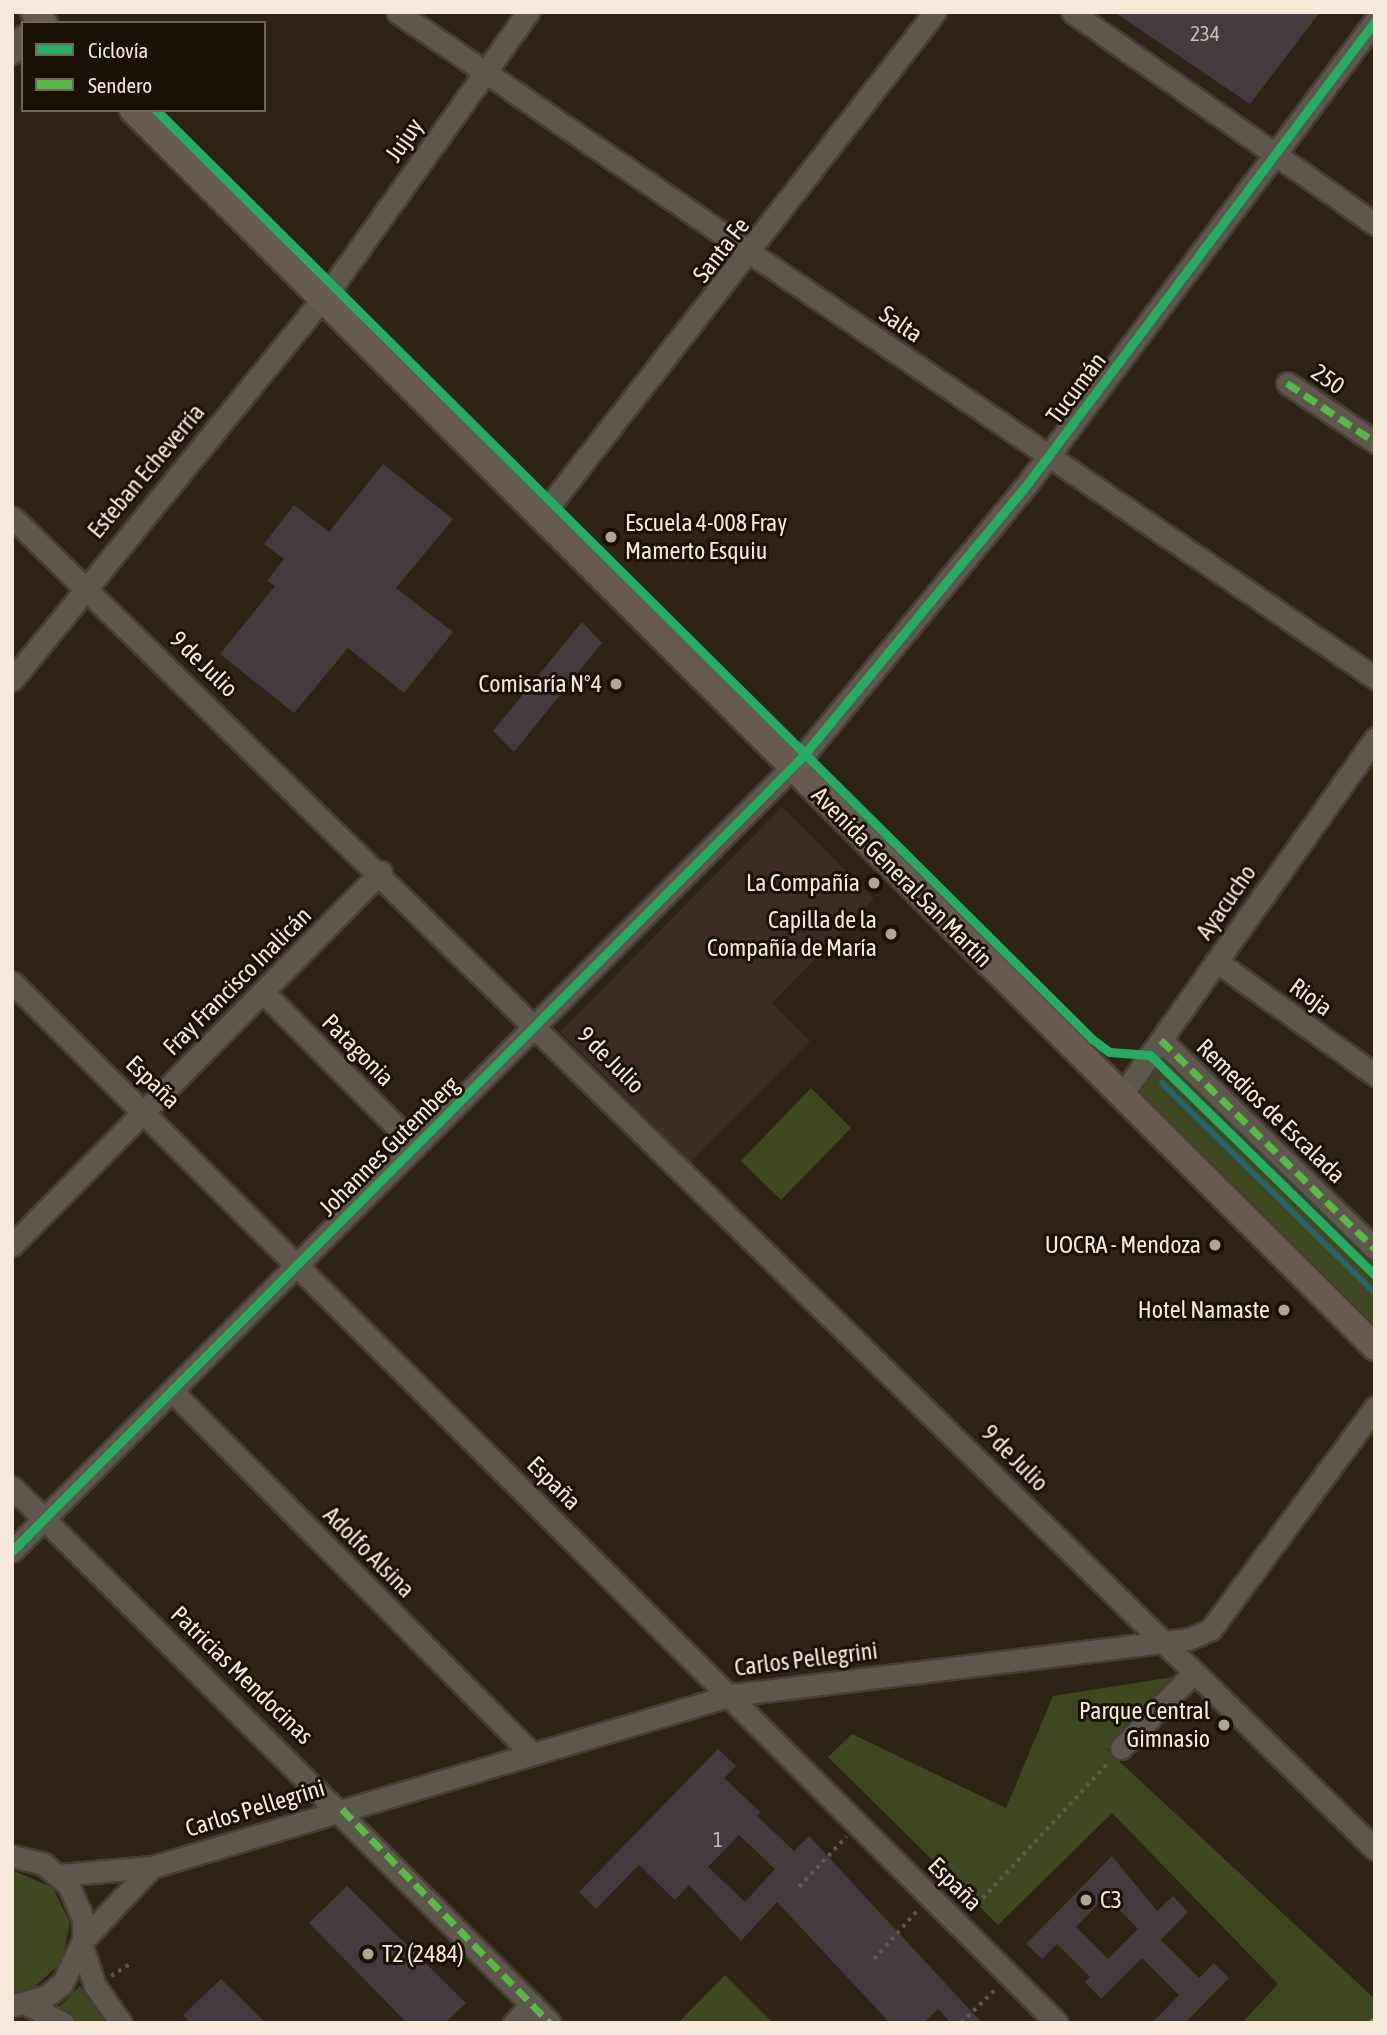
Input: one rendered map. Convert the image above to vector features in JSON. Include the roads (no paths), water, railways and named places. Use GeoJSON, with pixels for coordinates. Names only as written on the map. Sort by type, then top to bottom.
{"type":"FeatureCollection","features":[{"type":"Feature","properties":{"kind":"main road","name":"Avenida General San Martín"},"geometry":{"type":"LineString","coordinates":[[135,112],[1375,1347]]}},
{"type":"Feature","properties":{"kind":"street","name":"Salta"},"geometry":{"type":"LineString","coordinates":[[397,12],[1375,678]]}},
{"type":"Feature","properties":{"kind":"street","name":"Jujuy"},"geometry":{"type":"LineString","coordinates":[[323,298],[528,12]]}},
{"type":"Feature","properties":{"kind":"street","name":"Santa Fe"},"geometry":{"type":"LineString","coordinates":[[542,515],[752,255],[935,12]]}},
{"type":"Feature","properties":{"kind":"street"},"geometry":{"type":"LineString","coordinates":[[1072,12],[1375,224]]}},
{"type":"Feature","properties":{"kind":"street","name":"Tucumán"},"geometry":{"type":"LineString","coordinates":[[792,767],[1048,456],[1375,21]]}},
{"type":"Feature","properties":{"kind":"street","name":"Esteban Echeverría"},"geometry":{"type":"LineString","coordinates":[[12,680],[85,586],[323,298]]}},
{"type":"Feature","properties":{"kind":"street","name":"250"},"geometry":{"type":"LineString","coordinates":[[1287,383],[1375,442]]}},
{"type":"Feature","properties":{"kind":"street","name":"9 de Julio"},"geometry":{"type":"LineString","coordinates":[[12,517],[537,1024],[1194,1672]]}},
{"type":"Feature","properties":{"kind":"street","name":"Ayacucho"},"geometry":{"type":"LineString","coordinates":[[1121,1096],[1375,738]]}},
{"type":"Feature","properties":{"kind":"street","name":"Johannes Gutemberg"},"geometry":{"type":"LineString","coordinates":[[12,1551],[792,767]]}},
{"type":"Feature","properties":{"kind":"street","name":"Fray Francisco Inalicán"},"geometry":{"type":"LineString","coordinates":[[12,1245],[381,872]]}},
{"type":"Feature","properties":{"kind":"street","name":"Rioja"},"geometry":{"type":"LineString","coordinates":[[1216,961],[1375,1074]]}},
{"type":"Feature","properties":{"kind":"street","name":"España"},"geometry":{"type":"LineString","coordinates":[[12,982],[146,1111],[1057,2023]]}},
{"type":"Feature","properties":{"kind":"street","name":"Patagonia"},"geometry":{"type":"LineString","coordinates":[[263,992],[416,1146]]}},
{"type":"Feature","properties":{"kind":"street","name":"Remedios de Escalada"},"geometry":{"type":"LineString","coordinates":[[1161,1040],[1375,1250]]}},
{"type":"Feature","properties":{"kind":"street","name":"Adolfo Alsina"},"geometry":{"type":"LineString","coordinates":[[172,1391],[529,1751]]}},
{"type":"Feature","properties":{"kind":"street","name":"Carlos Pellegrini"},"geometry":{"type":"LineString","coordinates":[[59,1875],[152,1867],[529,1751],[732,1695],[1167,1645],[1211,1629],[1375,1407]]}},
{"type":"Feature","properties":{"kind":"street","name":"Patricias Mendocinas"},"geometry":{"type":"LineString","coordinates":[[12,1487],[342,1809],[550,2023]]}},
{"type":"Feature","properties":{"kind":"street"},"geometry":{"type":"LineString","coordinates":[[1121,1748],[1194,1672],[1375,1849]]}},
{"type":"Feature","properties":{"kind":"street"},"geometry":{"type":"LineString","coordinates":[[17,1853],[59,1875],[76,1899],[82,1944],[95,1986],[121,2023]]}},
{"type":"Feature","properties":{"kind":"street","name":"Carlos Pellegrini"},"geometry":{"type":"LineString","coordinates":[[19,2005],[62,1984],[82,1944],[152,1867]]}},
{"type":"Feature","properties":{"kind":"street"},"geometry":{"type":"LineString","coordinates":[[514,2023],[533,2004]]}},
{"type":"Feature","properties":{"kind":"street"},"geometry":{"type":"LineString","coordinates":[[19,2005],[63,2023]]}},
{"type":"Feature","properties":{"kind":"waterway"},"geometry":{"type":"LineString","coordinates":[[1162,1083],[1375,1293]]}},
{"type":"Feature","properties":{"kind":"place","name":"Escuela 4-008 Fray Mamerto Esquiu"},"geometry":{"type":"Point","coordinates":[611,537]}},
{"type":"Feature","properties":{"kind":"place","name":"Comisaría N°4"},"geometry":{"type":"Point","coordinates":[616,684]}},
{"type":"Feature","properties":{"kind":"place","name":"La Compañía"},"geometry":{"type":"Point","coordinates":[874,883]}},
{"type":"Feature","properties":{"kind":"place","name":"Capilla de la Compañía de María"},"geometry":{"type":"Point","coordinates":[891,934]}},
{"type":"Feature","properties":{"kind":"place","name":"UOCRA - Mendoza"},"geometry":{"type":"Point","coordinates":[1215,1245]}},
{"type":"Feature","properties":{"kind":"place","name":"Hotel Namaste"},"geometry":{"type":"Point","coordinates":[1284,1310]}},
{"type":"Feature","properties":{"kind":"place","name":"Parque Central Gimnasio"},"geometry":{"type":"Point","coordinates":[1224,1725]}},
{"type":"Feature","properties":{"kind":"place","name":"C3"},"geometry":{"type":"Point","coordinates":[1086,1900]}},
{"type":"Feature","properties":{"kind":"place","name":"T2 (2484)"},"geometry":{"type":"Point","coordinates":[368,1954]}}]}
